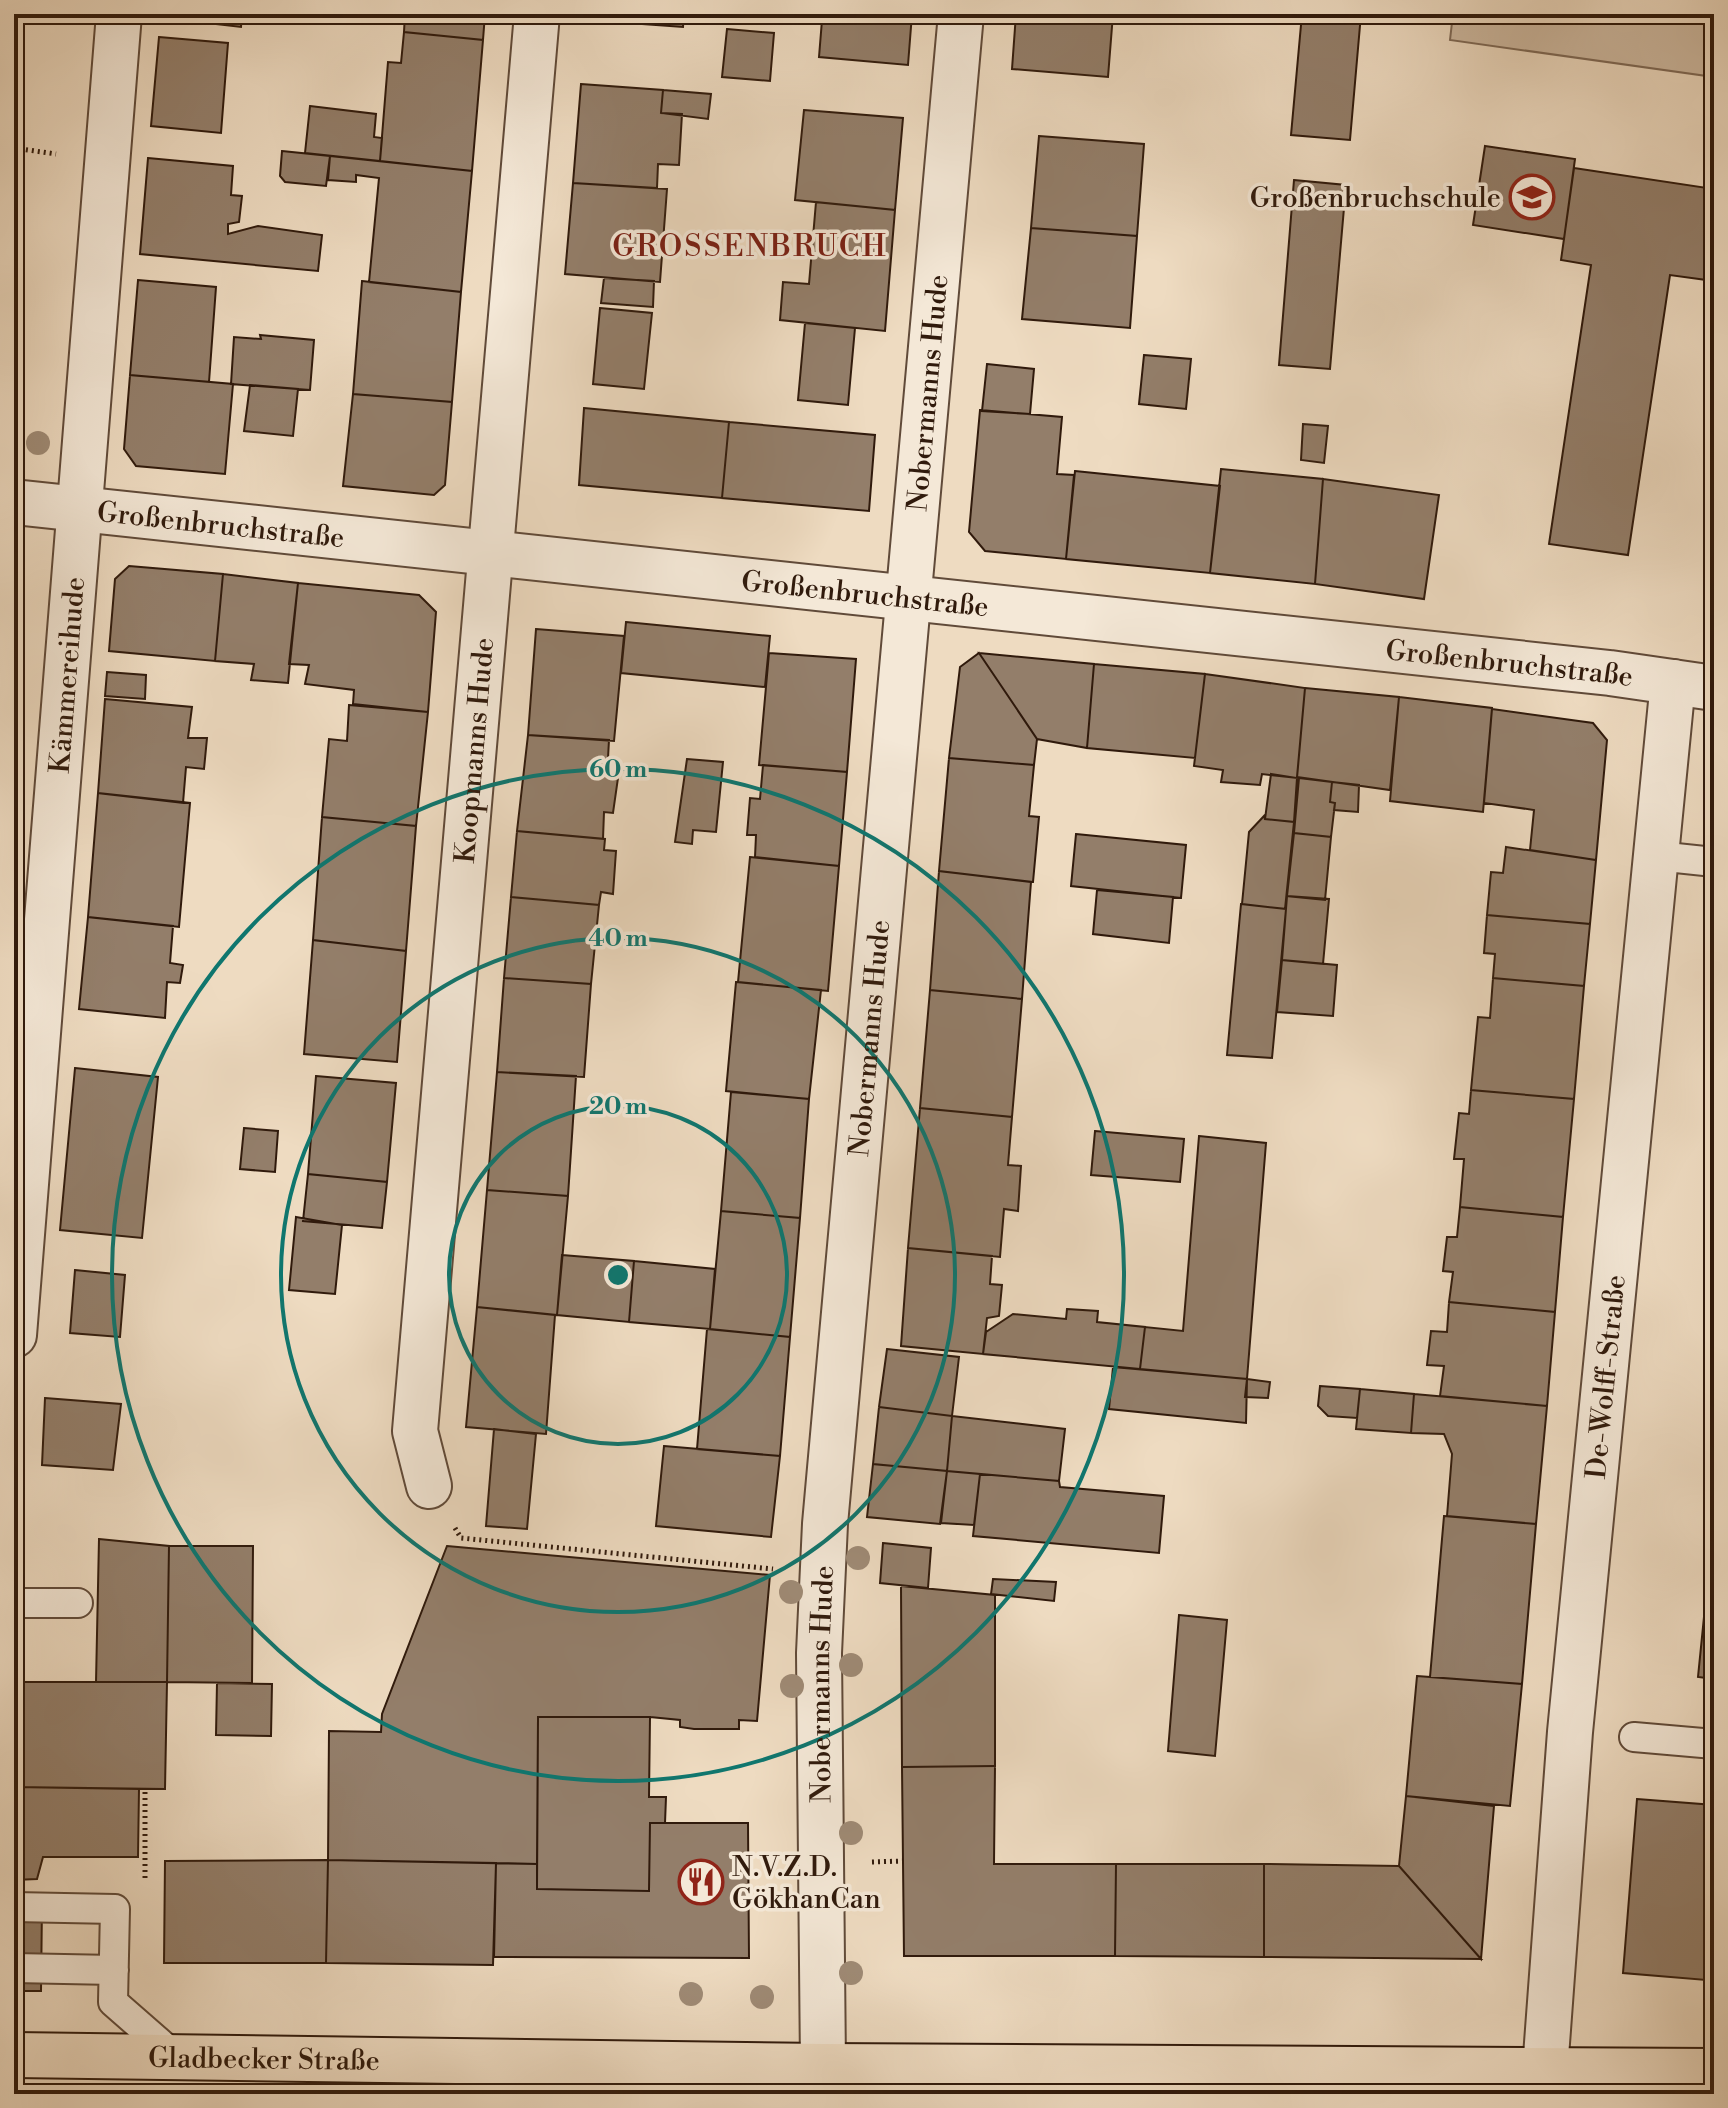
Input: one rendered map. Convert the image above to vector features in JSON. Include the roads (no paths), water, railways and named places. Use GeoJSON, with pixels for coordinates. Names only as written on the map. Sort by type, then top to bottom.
{"type":"FeatureCollection","features":[{"type":"Feature","properties":{"kind":"main road","name":"Gladbecker Straße"},"geometry":{"type":"LineString","coordinates":[[14,2055],[823,2066],[1714,2071]]}},
{"type":"Feature","properties":{"kind":"street","name":"Kämmereihude"},"geometry":{"type":"LineString","coordinates":[[14,1335],[119,14]]}},
{"type":"Feature","properties":{"kind":"street","name":"Koopmanns Hude"},"geometry":{"type":"LineString","coordinates":[[429,1486],[415,1431],[537,14]]}},
{"type":"Feature","properties":{"kind":"street","name":"Nobermanns Hude"},"geometry":{"type":"LineString","coordinates":[[823,2066],[819,1653],[825,1524],[961,14]]}},
{"type":"Feature","properties":{"kind":"street","name":"Großenbruchstraße"},"geometry":{"type":"LineString","coordinates":[[14,502],[490,550],[1694,685]]}},
{"type":"Feature","properties":{"kind":"street","name":"De-Wolff-Straße"},"geometry":{"type":"LineString","coordinates":[[1545,2070],[1572,1716],[1657,856],[1694,685]]}},
{"type":"Feature","properties":{"kind":"lane"},"geometry":{"type":"LineString","coordinates":[[1657,856],[1714,862]]}},
{"type":"Feature","properties":{"kind":"lane"},"geometry":{"type":"LineString","coordinates":[[14,1603],[78,1603]]}},
{"type":"Feature","properties":{"kind":"lane"},"geometry":{"type":"LineString","coordinates":[[1634,1737],[1714,1744]]}},
{"type":"Feature","properties":{"kind":"lane"},"geometry":{"type":"LineString","coordinates":[[14,1907],[115,1909],[113,2002],[177,2058]]}},
{"type":"Feature","properties":{"kind":"lane"},"geometry":{"type":"LineString","coordinates":[[14,1968],[114,1970]]}},
{"type":"Feature","properties":{"kind":"place","name":"Großenbruchschule"},"geometry":{"type":"Point","coordinates":[1532,197]}},
{"type":"Feature","properties":{"kind":"place","name":"N.V.Z.D. GökhanCan"},"geometry":{"type":"Point","coordinates":[701,1882]}},
{"type":"Feature","properties":{"kind":"district","name":"GROSSENBRUCH"},"geometry":{"type":"Point","coordinates":[750,246]}}]}
